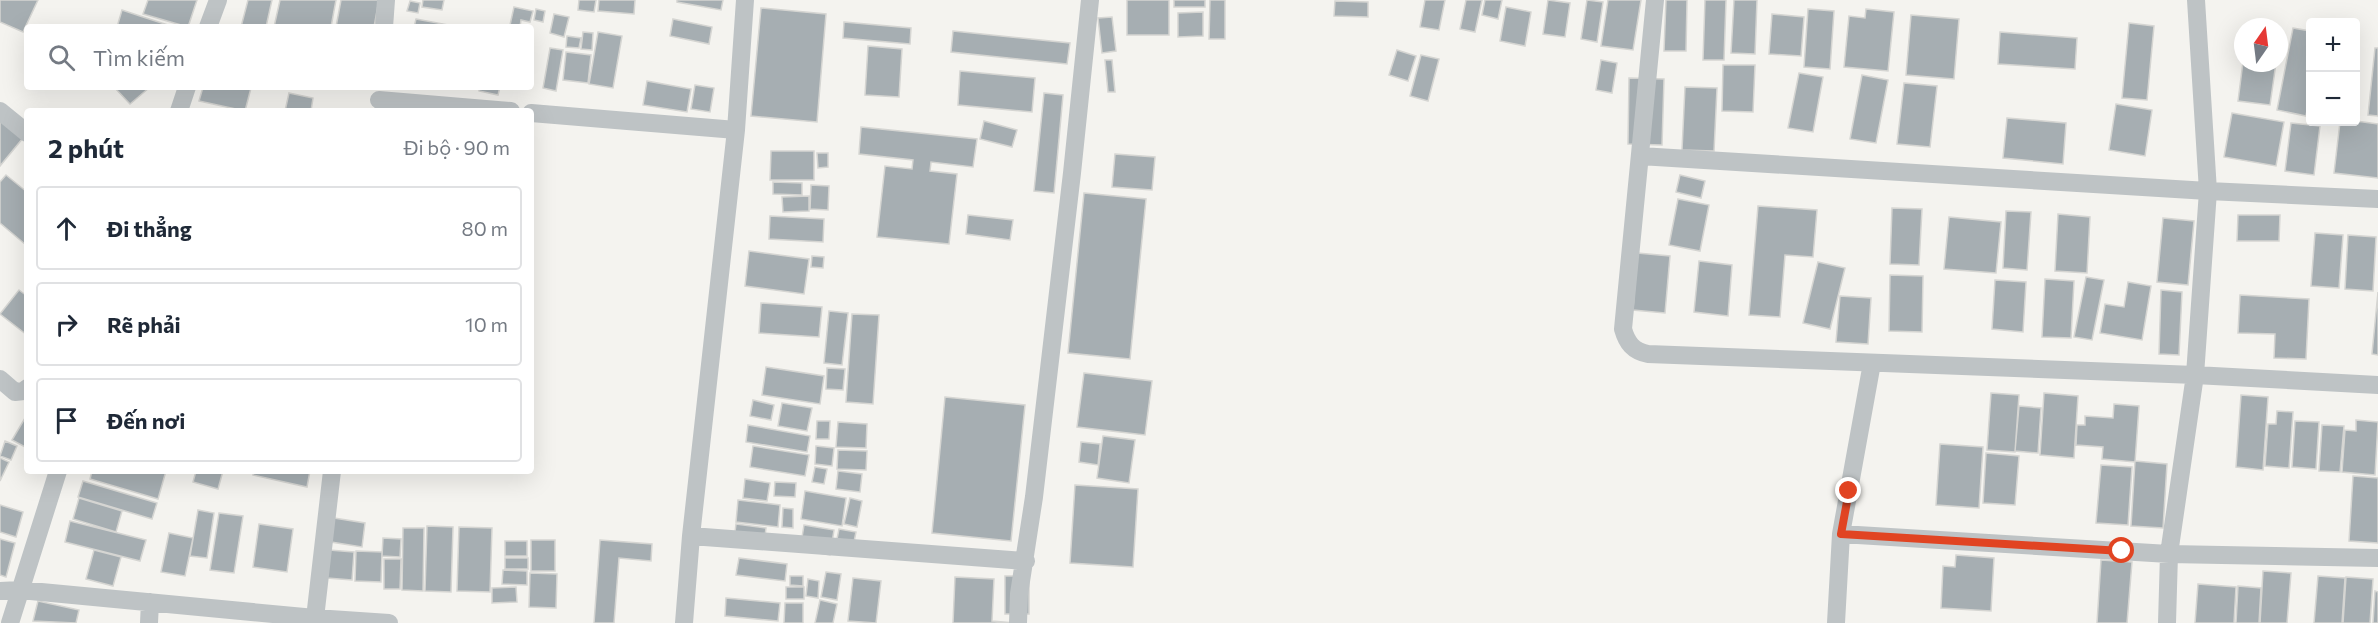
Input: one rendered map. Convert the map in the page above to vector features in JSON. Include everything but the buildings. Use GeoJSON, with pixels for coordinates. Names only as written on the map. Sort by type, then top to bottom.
{"type":"FeatureCollection","features":[{"type":"Feature","properties":{"kind":"street"},"geometry":{"type":"LineString","coordinates":[[209,24],[218,0]]}},
{"type":"Feature","properties":{"kind":"street"},"geometry":{"type":"LineString","coordinates":[[384,24],[386,0]]}},
{"type":"Feature","properties":{"kind":"street"},"geometry":{"type":"LineString","coordinates":[[684,623],[736,130],[745,0]]}},
{"type":"Feature","properties":{"kind":"street"},"geometry":{"type":"LineString","coordinates":[[1018,623],[1019,594],[1026,561],[1090,0]]}},
{"type":"Feature","properties":{"kind":"street"},"geometry":{"type":"LineString","coordinates":[[1655,0],[1623,329],[1631,347],[1638,352],[2195,375],[2378,385]]}},
{"type":"Feature","properties":{"kind":"street"},"geometry":{"type":"LineString","coordinates":[[2167,623],[2169,554],[2195,375],[2208,191],[2196,0]]}},
{"type":"Feature","properties":{"kind":"street"},"geometry":{"type":"LineString","coordinates":[[180,108],[186,90]]}},
{"type":"Feature","properties":{"kind":"street"},"geometry":{"type":"LineString","coordinates":[[379,99],[478,108]]}},
{"type":"Feature","properties":{"kind":"street"},"geometry":{"type":"LineString","coordinates":[[0,111],[24,131]]}},
{"type":"Feature","properties":{"kind":"street"},"geometry":{"type":"LineString","coordinates":[[534,113],[736,130]]}},
{"type":"Feature","properties":{"kind":"street"},"geometry":{"type":"LineString","coordinates":[[1640,156],[2208,191],[2378,199]]}},
{"type":"Feature","properties":{"kind":"street"},"geometry":{"type":"LineString","coordinates":[[1836,623],[1841,534],[1872,363]]}},
{"type":"Feature","properties":{"kind":"street"},"geometry":{"type":"LineString","coordinates":[[0,380],[15,392],[24,391]]}},
{"type":"Feature","properties":{"kind":"street"},"geometry":{"type":"LineString","coordinates":[[10,623],[57,474]]}},
{"type":"Feature","properties":{"kind":"street"},"geometry":{"type":"LineString","coordinates":[[315,618],[332,474]]}},
{"type":"Feature","properties":{"kind":"street"},"geometry":{"type":"LineString","coordinates":[[1841,534],[2169,554],[2378,558]]}},
{"type":"Feature","properties":{"kind":"street"},"geometry":{"type":"LineString","coordinates":[[692,536],[1026,561]]}},
{"type":"Feature","properties":{"kind":"street"},"geometry":{"type":"LineString","coordinates":[[0,591],[21,590],[389,623]]}},
{"type":"Feature","properties":{"kind":"street"},"geometry":{"type":"LineString","coordinates":[[150,602],[150,623]]}},
{"type":"Feature","properties":{"kind":"route"},"geometry":{"type":"LineString","coordinates":[[1849,491],[1841,534],[2122,551]]}}]}
